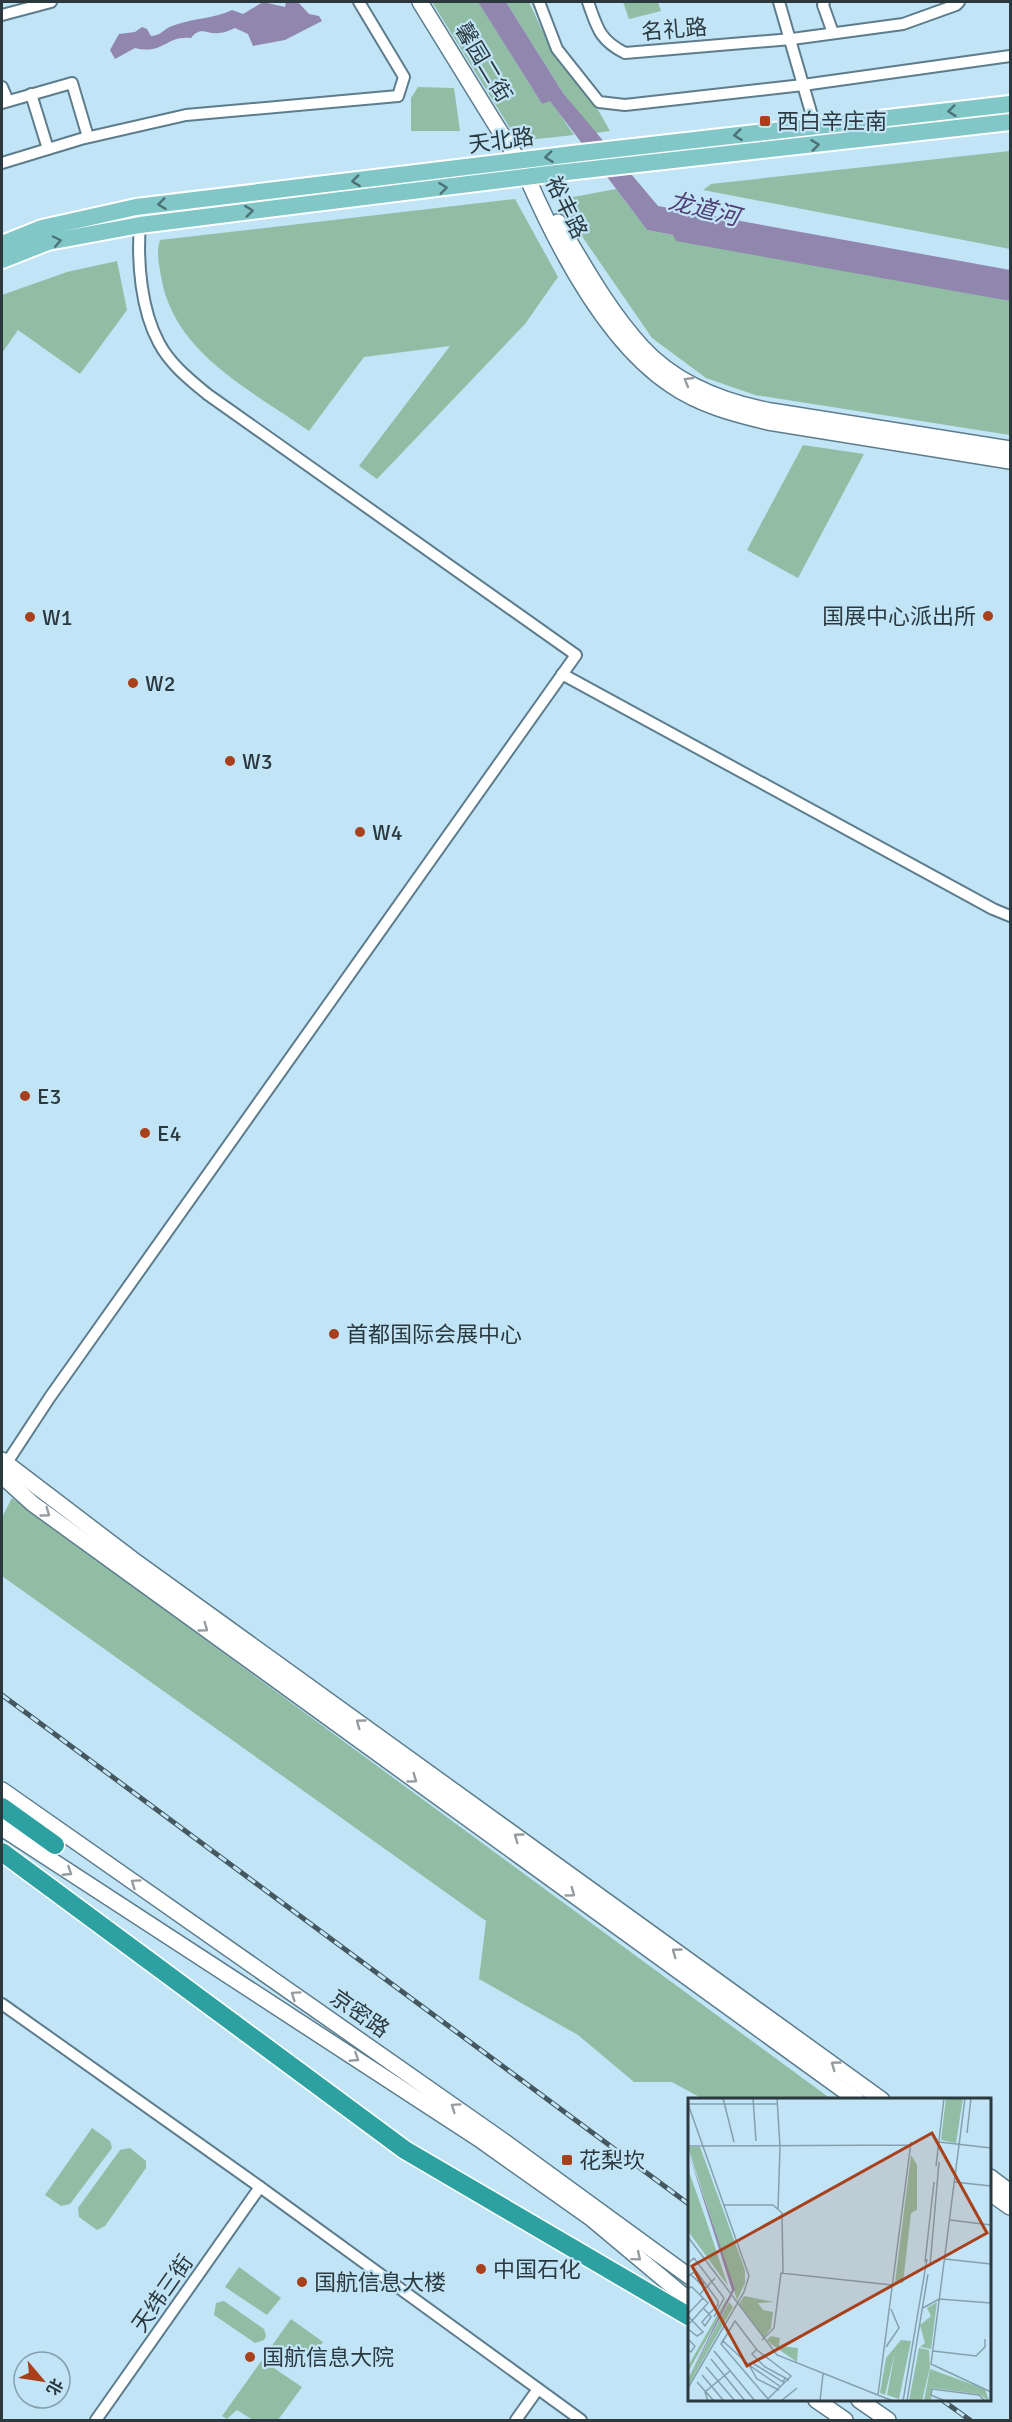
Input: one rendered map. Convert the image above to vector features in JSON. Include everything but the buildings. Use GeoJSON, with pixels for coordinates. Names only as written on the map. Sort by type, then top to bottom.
{"type":"FeatureCollection","features":[{"type":"Feature","properties":{"kind":"highway"},"geometry":{"type":"LineString","coordinates":[[2,1807],[52,1850],[2,1822]]}},
{"type":"Feature","properties":{"kind":"highway"},"geometry":{"type":"LineString","coordinates":[[2,1852],[405,2150],[688,2316]]}},
{"type":"Feature","properties":{"kind":"main road","name":"天北路"},"geometry":{"type":"LineString","coordinates":[[2,244],[42,228],[136,207],[1011,104]]}},
{"type":"Feature","properties":{"kind":"main road","name":"天北路"},"geometry":{"type":"LineString","coordinates":[[2,260],[48,242],[140,225],[584,170],[1011,122]]}},
{"type":"Feature","properties":{"kind":"street"},"geometry":{"type":"LineString","coordinates":[[2,15],[51,2]]}},
{"type":"Feature","properties":{"kind":"street"},"geometry":{"type":"LineString","coordinates":[[2,163],[88,137],[186,115],[398,96],[404,77],[359,2]]}},
{"type":"Feature","properties":{"kind":"street","name":"馨园二街"},"geometry":{"type":"LineString","coordinates":[[420,2],[527,177]]}},
{"type":"Feature","properties":{"kind":"street"},"geometry":{"type":"LineString","coordinates":[[539,2],[557,49],[599,102],[625,105],[803,85],[1011,56]]}},
{"type":"Feature","properties":{"kind":"street","name":"名礼路"},"geometry":{"type":"LineString","coordinates":[[588,2],[597,29],[609,44],[625,52],[792,39],[903,24],[959,2]]}},
{"type":"Feature","properties":{"kind":"street"},"geometry":{"type":"LineString","coordinates":[[779,2],[792,39],[815,126]]}},
{"type":"Feature","properties":{"kind":"street"},"geometry":{"type":"LineString","coordinates":[[824,2],[833,33]]}},
{"type":"Feature","properties":{"kind":"street"},"geometry":{"type":"LineString","coordinates":[[2,87],[5,102],[72,83],[88,137]]}},
{"type":"Feature","properties":{"kind":"street"},"geometry":{"type":"LineString","coordinates":[[31,94],[48,149]]}},
{"type":"Feature","properties":{"kind":"street","name":"裕丰路"},"geometry":{"type":"LineString","coordinates":[[527,177],[540,191],[597,288],[642,347],[668,369],[713,395],[742,405],[771,411],[1011,450]]}},
{"type":"Feature","properties":{"kind":"street","name":"裕丰路"},"geometry":{"type":"LineString","coordinates":[[527,177],[532,192],[560,246],[600,309],[634,354],[661,378],[681,391],[708,405],[768,422],[1011,461]]}},
{"type":"Feature","properties":{"kind":"street"},"geometry":{"type":"LineString","coordinates":[[3,1466],[576,655],[207,394],[181,372],[159,344],[148,319],[139,253],[140,225]]}},
{"type":"Feature","properties":{"kind":"street"},"geometry":{"type":"LineString","coordinates":[[562,674],[993,909],[1011,916]]}},
{"type":"Feature","properties":{"kind":"street"},"geometry":{"type":"LineString","coordinates":[[3,1466],[33,1504],[854,2098]]}},
{"type":"Feature","properties":{"kind":"street"},"geometry":{"type":"LineString","coordinates":[[3,1466],[879,2098]]}},
{"type":"Feature","properties":{"kind":"street","name":"京密路"},"geometry":{"type":"LineString","coordinates":[[2,1790],[502,2140],[688,2276]]}},
{"type":"Feature","properties":{"kind":"street","name":"京密路"},"geometry":{"type":"LineString","coordinates":[[2,1828],[479,2139],[592,2219],[688,2299]]}},
{"type":"Feature","properties":{"kind":"street"},"geometry":{"type":"LineString","coordinates":[[2,2004],[261,2187],[581,2421]]}},
{"type":"Feature","properties":{"kind":"street"},"geometry":{"type":"LineString","coordinates":[[991,2178],[1010,2202]]}},
{"type":"Feature","properties":{"kind":"street","name":"天纬三街"},"geometry":{"type":"LineString","coordinates":[[96,2421],[261,2187]]}},
{"type":"Feature","properties":{"kind":"street"},"geometry":{"type":"LineString","coordinates":[[991,2193],[1010,2202]]}},
{"type":"Feature","properties":{"kind":"street"},"geometry":{"type":"LineString","coordinates":[[516,2421],[538,2389]]}},
{"type":"Feature","properties":{"kind":"street"},"geometry":{"type":"LineString","coordinates":[[817,2401],[845,2421]]}},
{"type":"Feature","properties":{"kind":"street"},"geometry":{"type":"LineString","coordinates":[[860,2401],[888,2421]]}},
{"type":"Feature","properties":{"kind":"green space"},"geometry":{"type":"Polygon","coordinates":[[[432,2],[478,2],[542,104],[550,100],[574,135],[518,141],[432,2]]]}},
{"type":"Feature","properties":{"kind":"green space"},"geometry":{"type":"Polygon","coordinates":[[[506,2],[529,2],[548,43],[597,108],[610,131],[595,133],[563,93],[506,2]]]}},
{"type":"Feature","properties":{"kind":"green space"},"geometry":{"type":"Polygon","coordinates":[[[623,2],[658,2],[661,11],[629,19],[623,2]]]}},
{"type":"Feature","properties":{"kind":"green space"},"geometry":{"type":"Polygon","coordinates":[[[418,87],[454,88],[460,131],[411,131],[411,98],[418,87]]]}},
{"type":"Feature","properties":{"kind":"green space"},"geometry":{"type":"Polygon","coordinates":[[[1010,151],[1010,249],[703,190],[711,184],[1010,151]]]}},
{"type":"Feature","properties":{"kind":"green space"},"geometry":{"type":"Polygon","coordinates":[[[616,189],[647,230],[1010,301],[1010,435],[755,395],[706,378],[652,338],[557,200],[616,189]]]}},
{"type":"Feature","properties":{"kind":"green space"},"geometry":{"type":"Polygon","coordinates":[[[515,199],[558,277],[525,324],[377,479],[359,466],[450,346],[364,357],[309,431],[240,384],[198,348],[181,327],[168,303],[161,276],[158,254],[160,240],[515,199]]]}},
{"type":"Feature","properties":{"kind":"green space"},"geometry":{"type":"Polygon","coordinates":[[[117,261],[127,310],[80,374],[18,330],[2,353],[2,295],[67,272],[117,261]]]}},
{"type":"Feature","properties":{"kind":"green space"},"geometry":{"type":"Polygon","coordinates":[[[803,445],[864,454],[798,578],[747,550],[803,445]]]}},
{"type":"Feature","properties":{"kind":"green space"},"geometry":{"type":"Polygon","coordinates":[[[12,1498],[830,2098],[701,2098],[672,2082],[634,2082],[578,2035],[479,1979],[486,1921],[2,1576],[2,1517],[12,1498]]]}},
{"type":"Feature","properties":{"kind":"green space"},"geometry":{"type":"Polygon","coordinates":[[[92,2128],[110,2141],[112,2148],[70,2204],[61,2206],[45,2195],[92,2128]]]}},
{"type":"Feature","properties":{"kind":"green space"},"geometry":{"type":"Polygon","coordinates":[[[130,2148],[146,2161],[146,2168],[105,2226],[97,2230],[79,2217],[78,2208],[120,2150],[130,2148]]]}},
{"type":"Feature","properties":{"kind":"green space"},"geometry":{"type":"Polygon","coordinates":[[[239,2267],[281,2298],[267,2315],[225,2287],[239,2267]]]}},
{"type":"Feature","properties":{"kind":"green space"},"geometry":{"type":"Polygon","coordinates":[[[224,2301],[264,2329],[266,2336],[264,2340],[255,2343],[214,2315],[216,2303],[224,2301]]]}},
{"type":"Feature","properties":{"kind":"green space"},"geometry":{"type":"Polygon","coordinates":[[[291,2319],[323,2342],[315,2352],[309,2349],[295,2370],[268,2351],[291,2319]]]}},
{"type":"Feature","properties":{"kind":"green space"},"geometry":{"type":"Polygon","coordinates":[[[262,2360],[302,2387],[278,2420],[253,2420],[237,2410],[227,2419],[222,2416],[262,2360]]]}},
{"type":"Feature","properties":{"kind":"shaded area"},"geometry":{"type":"Polygon","coordinates":[[[263,2],[285,7],[286,2],[298,2],[309,14],[319,16],[322,21],[285,40],[253,46],[248,34],[235,28],[221,33],[201,31],[191,38],[176,39],[152,49],[135,48],[115,59],[110,50],[119,34],[135,32],[142,27],[154,36],[180,23],[232,10],[243,14],[263,2]]]}},
{"type":"Feature","properties":{"kind":"shaded area","name":"龙道河"},"geometry":{"type":"Polygon","coordinates":[[[478,2],[506,2],[563,93],[658,206],[1010,270],[1010,301],[676,241],[673,235],[647,230],[550,101],[542,104],[478,2]]]}},
{"type":"Feature","properties":{"kind":"railway"},"geometry":{"type":"LineString","coordinates":[[2,1695],[688,2204]]}},
{"type":"Feature","properties":{"kind":"railway"},"geometry":{"type":"LineString","coordinates":[[943,2401],[970,2420]]}},
{"type":"Feature","properties":{"kind":"place","name":"西白辛庄南"},"geometry":{"type":"Point","coordinates":[765,121]}},
{"type":"Feature","properties":{"kind":"place","name":"国展中心派出所"},"geometry":{"type":"Point","coordinates":[988,616]}},
{"type":"Feature","properties":{"kind":"place","name":"W1"},"geometry":{"type":"Point","coordinates":[30,617]}},
{"type":"Feature","properties":{"kind":"place","name":"W2"},"geometry":{"type":"Point","coordinates":[133,683]}},
{"type":"Feature","properties":{"kind":"place","name":"W3"},"geometry":{"type":"Point","coordinates":[230,761]}},
{"type":"Feature","properties":{"kind":"place","name":"W4"},"geometry":{"type":"Point","coordinates":[360,832]}},
{"type":"Feature","properties":{"kind":"place","name":"E3"},"geometry":{"type":"Point","coordinates":[25,1096]}},
{"type":"Feature","properties":{"kind":"place","name":"E4"},"geometry":{"type":"Point","coordinates":[145,1133]}},
{"type":"Feature","properties":{"kind":"place","name":"首都国际会展中心"},"geometry":{"type":"Point","coordinates":[334,1334]}},
{"type":"Feature","properties":{"kind":"place","name":"花梨坎"},"geometry":{"type":"Point","coordinates":[567,2160]}},
{"type":"Feature","properties":{"kind":"place","name":"中国石化"},"geometry":{"type":"Point","coordinates":[481,2269]}},
{"type":"Feature","properties":{"kind":"place","name":"国航信息大楼"},"geometry":{"type":"Point","coordinates":[302,2282]}},
{"type":"Feature","properties":{"kind":"place","name":"国航信息大院"},"geometry":{"type":"Point","coordinates":[250,2357]}}]}
